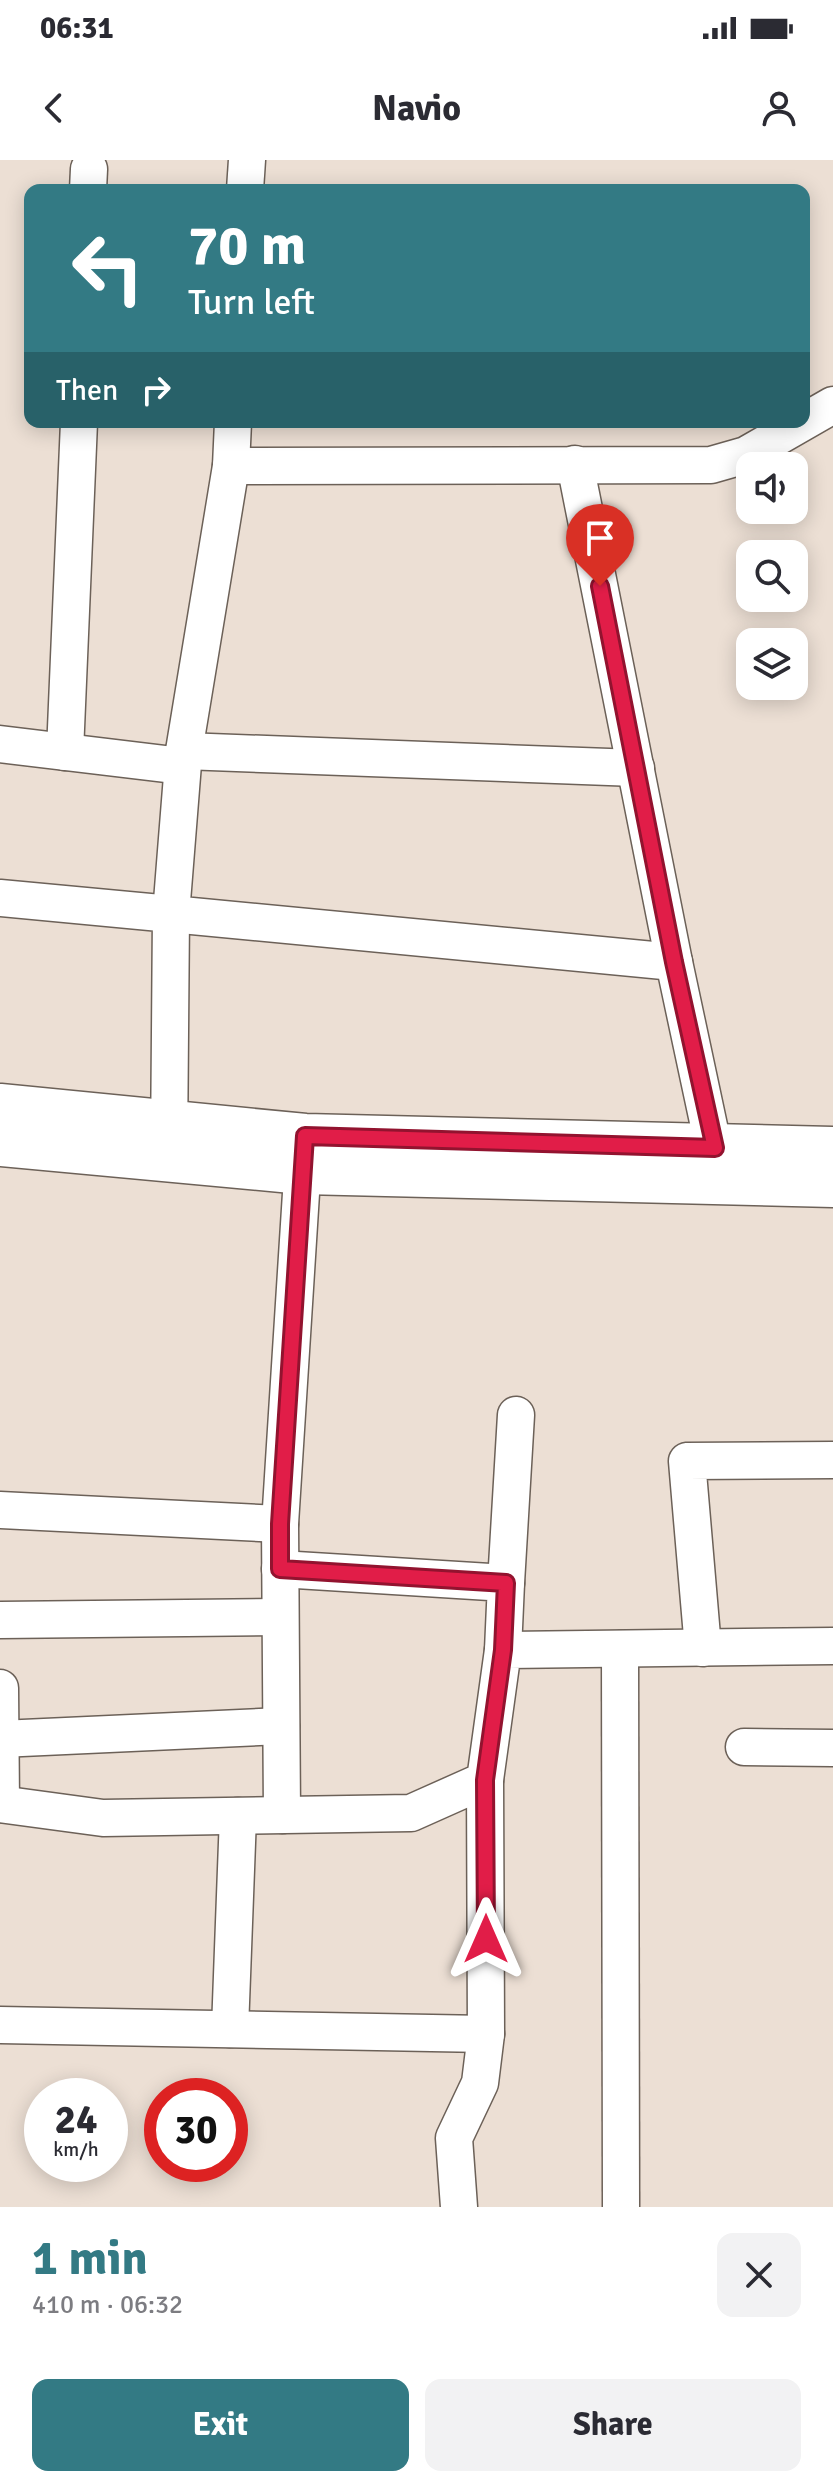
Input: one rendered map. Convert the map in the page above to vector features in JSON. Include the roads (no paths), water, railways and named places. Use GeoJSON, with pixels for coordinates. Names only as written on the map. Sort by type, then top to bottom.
{"type":"FeatureCollection","features":[{"type":"Feature","properties":{"kind":"street"},"geometry":{"type":"LineString","coordinates":[[245,184],[247,160]]}},
{"type":"Feature","properties":{"kind":"street"},"geometry":{"type":"LineString","coordinates":[[65,752],[79,428]]}},
{"type":"Feature","properties":{"kind":"street"},"geometry":{"type":"LineString","coordinates":[[170,1141],[171,914],[183,759],[231,466],[233,428]]}},
{"type":"Feature","properties":{"kind":"street"},"geometry":{"type":"LineString","coordinates":[[231,466],[711,465],[746,455],[790,428]]}},
{"type":"Feature","properties":{"kind":"street"},"geometry":{"type":"LineString","coordinates":[[575,464],[674,962],[718,1165]]}},
{"type":"Feature","properties":{"kind":"street"},"geometry":{"type":"LineString","coordinates":[[0,744],[65,752],[183,759],[636,768]]}},
{"type":"Feature","properties":{"kind":"street"},"geometry":{"type":"LineString","coordinates":[[0,898],[674,962]]}},
{"type":"Feature","properties":{"kind":"street"},"geometry":{"type":"LineString","coordinates":[[0,1106],[170,1141],[304,1154],[718,1165],[833,1185]]}},
{"type":"Feature","properties":{"kind":"street"},"geometry":{"type":"LineString","coordinates":[[0,1144],[170,1141]]}},
{"type":"Feature","properties":{"kind":"street"},"geometry":{"type":"LineString","coordinates":[[718,1165],[833,1149]]}},
{"type":"Feature","properties":{"kind":"street"},"geometry":{"type":"LineString","coordinates":[[282,1815],[280,1524],[304,1154]]}},
{"type":"Feature","properties":{"kind":"street"},"geometry":{"type":"LineString","coordinates":[[459,2207],[454,2138],[480,2083],[486,2034],[485,1780],[503,1650],[516,1415]]}},
{"type":"Feature","properties":{"kind":"street"},"geometry":{"type":"LineString","coordinates":[[703,1648],[687,1461],[833,1460]]}},
{"type":"Feature","properties":{"kind":"street"},"geometry":{"type":"LineString","coordinates":[[0,1510],[280,1524]]}},
{"type":"Feature","properties":{"kind":"street"},"geometry":{"type":"LineString","coordinates":[[280,1569],[506,1583]]}},
{"type":"Feature","properties":{"kind":"street"},"geometry":{"type":"LineString","coordinates":[[0,1620],[280,1617]]}},
{"type":"Feature","properties":{"kind":"street"},"geometry":{"type":"LineString","coordinates":[[503,1650],[833,1646]]}},
{"type":"Feature","properties":{"kind":"street"},"geometry":{"type":"LineString","coordinates":[[620,1649],[621,2207]]}},
{"type":"Feature","properties":{"kind":"street"},"geometry":{"type":"LineString","coordinates":[[0,1688],[0,1804],[103,1818],[411,1813],[485,1780]]}},
{"type":"Feature","properties":{"kind":"street"},"geometry":{"type":"LineString","coordinates":[[0,1739],[281,1726]]}},
{"type":"Feature","properties":{"kind":"street"},"geometry":{"type":"LineString","coordinates":[[744,1747],[833,1748]]}},
{"type":"Feature","properties":{"kind":"street"},"geometry":{"type":"LineString","coordinates":[[230,2029],[238,1816]]}},
{"type":"Feature","properties":{"kind":"street"},"geometry":{"type":"LineString","coordinates":[[0,2025],[486,2034]]}}]}
